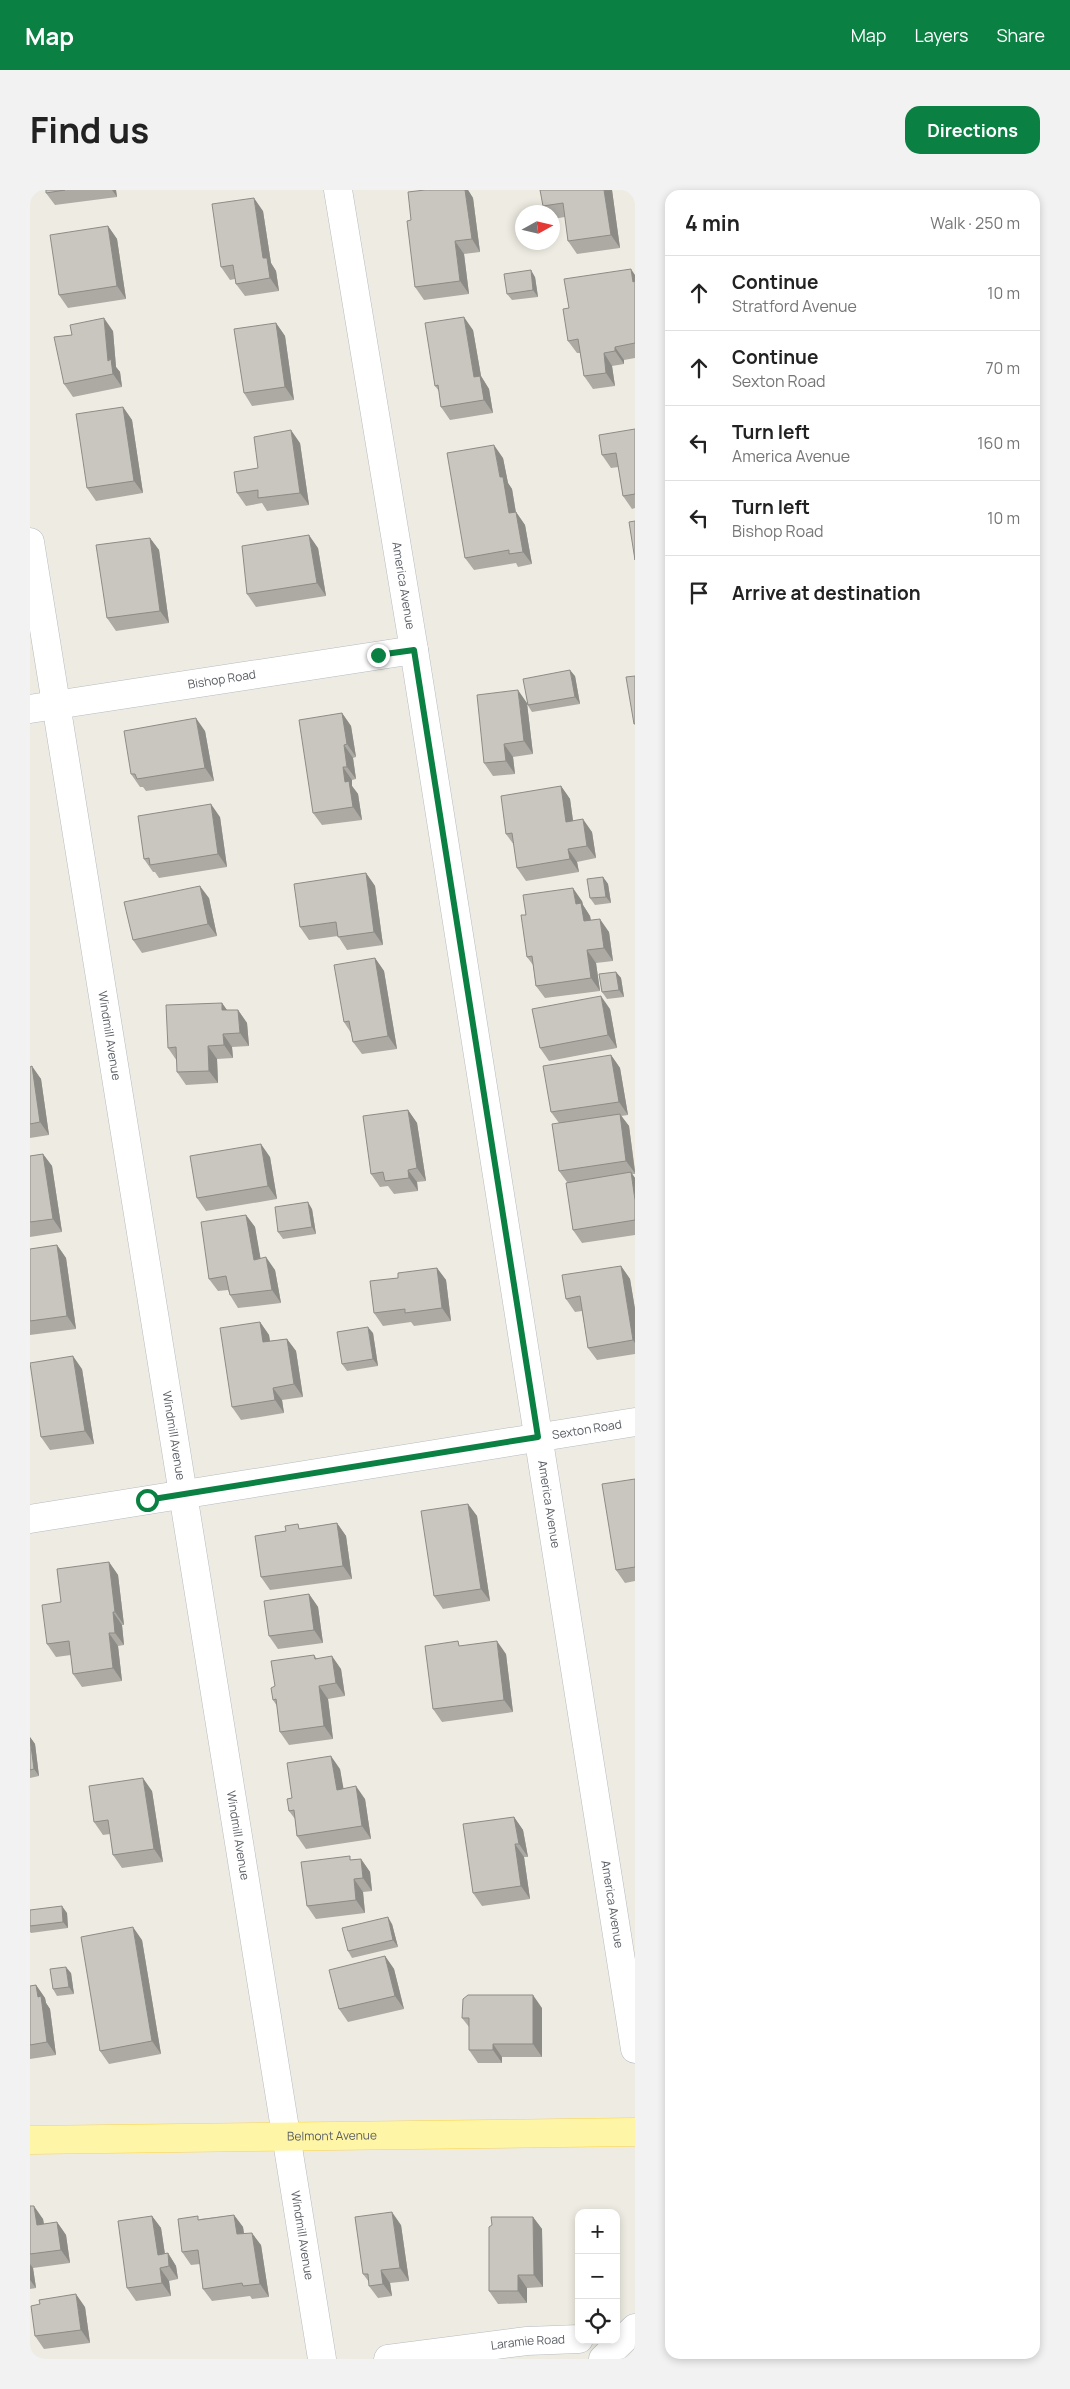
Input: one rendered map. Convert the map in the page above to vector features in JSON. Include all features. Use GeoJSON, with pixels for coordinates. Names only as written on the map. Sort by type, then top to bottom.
{"type":"FeatureCollection","features":[{"type":"Feature","properties":{"kind":"main road","name":"Belmont Avenue"},"geometry":{"type":"LineString","coordinates":[[30,2140],[286,2135],[635,2132]]}},
{"type":"Feature","properties":{"kind":"street","name":"America Avenue"},"geometry":{"type":"LineString","coordinates":[[338,190],[414,650],[635,2050]]}},
{"type":"Feature","properties":{"kind":"street","name":"Windmill Avenue"},"geometry":{"type":"LineString","coordinates":[[30,542],[43,707],[184,1495],[322,2359]]}},
{"type":"Feature","properties":{"kind":"street","name":"Bishop Road"},"geometry":{"type":"LineString","coordinates":[[43,707],[414,650]]}},
{"type":"Feature","properties":{"kind":"street","name":"Sexton Road"},"geometry":{"type":"LineString","coordinates":[[30,1519],[635,1422]]}},
{"type":"Feature","properties":{"kind":"street","name":"Laramie Road"},"geometry":{"type":"LineString","coordinates":[[388,2359],[527,2341],[575,2339]]}},
{"type":"Feature","properties":{"kind":"building"},"geometry":{"type":"Polygon","coordinates":[[[46,190],[65,190],[46,193],[46,190]]]}},
{"type":"Feature","properties":{"kind":"building"},"geometry":{"type":"Polygon","coordinates":[[[465,190],[472,239],[455,241],[460,281],[415,287],[407,221],[411,220],[408,192],[465,190]]]}},
{"type":"Feature","properties":{"kind":"building"},"geometry":{"type":"Polygon","coordinates":[[[540,190],[604,190],[611,235],[568,241],[563,203],[543,205],[540,190]]]}},
{"type":"Feature","properties":{"kind":"building"},"geometry":{"type":"Polygon","coordinates":[[[254,198],[263,258],[267,258],[270,278],[236,284],[233,265],[221,267],[212,204],[254,198]]]}},
{"type":"Feature","properties":{"kind":"building"},"geometry":{"type":"Polygon","coordinates":[[[108,226],[117,286],[59,295],[50,235],[108,226]]]}},
{"type":"Feature","properties":{"kind":"building"},"geometry":{"type":"Polygon","coordinates":[[[631,269],[633,282],[635,281],[635,343],[615,347],[615,351],[604,353],[606,373],[584,376],[578,339],[568,341],[563,309],[569,308],[564,279],[631,269]]]}},
{"type":"Feature","properties":{"kind":"building"},"geometry":{"type":"Polygon","coordinates":[[[531,270],[533,290],[507,294],[504,274],[531,270]]]}},
{"type":"Feature","properties":{"kind":"building"},"geometry":{"type":"Polygon","coordinates":[[[464,317],[474,377],[480,376],[484,400],[441,407],[438,385],[435,386],[425,323],[464,317]]]}},
{"type":"Feature","properties":{"kind":"building"},"geometry":{"type":"Polygon","coordinates":[[[104,318],[108,361],[111,359],[113,374],[64,384],[54,337],[72,335],[70,325],[104,318]]]}},
{"type":"Feature","properties":{"kind":"building"},"geometry":{"type":"Polygon","coordinates":[[[276,323],[285,387],[244,393],[234,329],[276,323]]]}},
{"type":"Feature","properties":{"kind":"building"},"geometry":{"type":"Polygon","coordinates":[[[123,407],[134,481],[87,488],[76,414],[123,407]]]}},
{"type":"Feature","properties":{"kind":"building"},"geometry":{"type":"Polygon","coordinates":[[[635,429],[635,494],[623,496],[616,453],[602,455],[599,435],[635,429]]]}},
{"type":"Feature","properties":{"kind":"building"},"geometry":{"type":"Polygon","coordinates":[[[291,430],[300,493],[258,498],[258,490],[237,493],[234,472],[258,468],[254,437],[291,430]]]}},
{"type":"Feature","properties":{"kind":"building"},"geometry":{"type":"Polygon","coordinates":[[[494,445],[500,477],[503,477],[509,513],[516,512],[523,552],[509,554],[509,550],[465,558],[447,453],[494,445]]]}},
{"type":"Feature","properties":{"kind":"building"},"geometry":{"type":"Polygon","coordinates":[[[635,521],[635,560],[629,522],[635,521]]]}},
{"type":"Feature","properties":{"kind":"building"},"geometry":{"type":"Polygon","coordinates":[[[309,535],[317,583],[247,594],[242,546],[309,535]]]}},
{"type":"Feature","properties":{"kind":"building"},"geometry":{"type":"Polygon","coordinates":[[[150,538],[160,611],[107,618],[96,545],[150,538]]]}},
{"type":"Feature","properties":{"kind":"building"},"geometry":{"type":"Polygon","coordinates":[[[570,670],[575,697],[528,705],[523,679],[570,670]]]}},
{"type":"Feature","properties":{"kind":"building"},"geometry":{"type":"Polygon","coordinates":[[[635,676],[635,724],[634,724],[626,677],[635,676]]]}},
{"type":"Feature","properties":{"kind":"building"},"geometry":{"type":"Polygon","coordinates":[[[518,690],[524,741],[504,744],[506,761],[484,763],[477,695],[518,690]]]}},
{"type":"Feature","properties":{"kind":"building"},"geometry":{"type":"Polygon","coordinates":[[[342,713],[347,744],[344,745],[347,767],[343,767],[345,782],[349,781],[353,807],[313,813],[299,720],[342,713]]]}},
{"type":"Feature","properties":{"kind":"building"},"geometry":{"type":"Polygon","coordinates":[[[196,718],[205,768],[137,779],[135,774],[131,774],[124,731],[196,718]]]}},
{"type":"Feature","properties":{"kind":"building"},"geometry":{"type":"Polygon","coordinates":[[[561,786],[566,822],[583,819],[587,846],[568,849],[570,859],[517,868],[512,833],[506,834],[501,796],[561,786]]]}},
{"type":"Feature","properties":{"kind":"building"},"geometry":{"type":"Polygon","coordinates":[[[211,804],[218,854],[150,865],[149,858],[144,859],[138,816],[211,804]]]}},
{"type":"Feature","properties":{"kind":"building"},"geometry":{"type":"Polygon","coordinates":[[[366,873],[374,932],[338,937],[336,922],[300,927],[294,884],[366,873]]]}},
{"type":"Feature","properties":{"kind":"building"},"geometry":{"type":"Polygon","coordinates":[[[603,877],[606,897],[590,898],[587,879],[603,877]]]}},
{"type":"Feature","properties":{"kind":"building"},"geometry":{"type":"Polygon","coordinates":[[[200,886],[208,924],[133,940],[124,902],[200,886]]]}},
{"type":"Feature","properties":{"kind":"building"},"geometry":{"type":"Polygon","coordinates":[[[573,888],[576,904],[581,903],[584,921],[600,919],[604,948],[587,950],[591,978],[536,986],[532,956],[527,957],[521,915],[526,915],[523,895],[573,888]]]}},
{"type":"Feature","properties":{"kind":"building"},"geometry":{"type":"Polygon","coordinates":[[[375,958],[388,1036],[353,1042],[349,1021],[344,1022],[334,965],[375,958]]]}},
{"type":"Feature","properties":{"kind":"building"},"geometry":{"type":"Polygon","coordinates":[[[616,972],[619,990],[602,992],[599,974],[616,972]]]}},
{"type":"Feature","properties":{"kind":"building"},"geometry":{"type":"Polygon","coordinates":[[[601,996],[608,1035],[540,1048],[532,1009],[601,996]]]}},
{"type":"Feature","properties":{"kind":"building"},"geometry":{"type":"Polygon","coordinates":[[[222,1003],[222,1010],[238,1010],[240,1033],[223,1034],[224,1045],[208,1046],[209,1071],[177,1072],[176,1047],[168,1048],[166,1005],[222,1003]]]}},
{"type":"Feature","properties":{"kind":"building"},"geometry":{"type":"Polygon","coordinates":[[[611,1055],[619,1102],[551,1112],[543,1066],[611,1055]]]}},
{"type":"Feature","properties":{"kind":"building"},"geometry":{"type":"Polygon","coordinates":[[[32,1066],[40,1122],[30,1124],[30,1067],[32,1066]]]}},
{"type":"Feature","properties":{"kind":"building"},"geometry":{"type":"Polygon","coordinates":[[[408,1110],[417,1168],[408,1170],[409,1178],[385,1181],[383,1172],[371,1174],[363,1116],[408,1110]]]}},
{"type":"Feature","properties":{"kind":"building"},"geometry":{"type":"Polygon","coordinates":[[[620,1114],[626,1161],[559,1171],[552,1124],[620,1114]]]}},
{"type":"Feature","properties":{"kind":"building"},"geometry":{"type":"Polygon","coordinates":[[[261,1144],[268,1186],[197,1198],[190,1156],[261,1144]]]}},
{"type":"Feature","properties":{"kind":"building"},"geometry":{"type":"Polygon","coordinates":[[[43,1154],[53,1219],[30,1222],[30,1156],[43,1154]]]}},
{"type":"Feature","properties":{"kind":"building"},"geometry":{"type":"Polygon","coordinates":[[[631,1172],[635,1200],[635,1220],[573,1230],[566,1183],[631,1172]]]}},
{"type":"Feature","properties":{"kind":"building"},"geometry":{"type":"Polygon","coordinates":[[[308,1202],[312,1227],[278,1232],[275,1207],[308,1202]]]}},
{"type":"Feature","properties":{"kind":"building"},"geometry":{"type":"Polygon","coordinates":[[[246,1215],[254,1260],[266,1257],[272,1290],[230,1295],[226,1276],[209,1279],[201,1222],[246,1215]]]}},
{"type":"Feature","properties":{"kind":"building"},"geometry":{"type":"Polygon","coordinates":[[[57,1245],[67,1316],[30,1321],[30,1249],[57,1245]]]}},
{"type":"Feature","properties":{"kind":"building"},"geometry":{"type":"Polygon","coordinates":[[[621,1266],[633,1340],[588,1348],[580,1296],[566,1299],[562,1275],[621,1266]]]}},
{"type":"Feature","properties":{"kind":"building"},"geometry":{"type":"Polygon","coordinates":[[[437,1268],[442,1308],[405,1313],[405,1309],[374,1313],[370,1281],[398,1278],[398,1273],[437,1268]]]}},
{"type":"Feature","properties":{"kind":"building"},"geometry":{"type":"Polygon","coordinates":[[[260,1322],[263,1342],[287,1339],[294,1384],[273,1388],[275,1400],[232,1407],[220,1328],[260,1322]]]}},
{"type":"Feature","properties":{"kind":"building"},"geometry":{"type":"Polygon","coordinates":[[[368,1327],[373,1359],[342,1364],[337,1332],[368,1327]]]}},
{"type":"Feature","properties":{"kind":"building"},"geometry":{"type":"Polygon","coordinates":[[[73,1356],[85,1431],[41,1437],[30,1363],[73,1356]]]}},
{"type":"Feature","properties":{"kind":"building"},"geometry":{"type":"Polygon","coordinates":[[[635,1479],[635,1567],[616,1570],[602,1484],[635,1479]]]}},
{"type":"Feature","properties":{"kind":"building"},"geometry":{"type":"Polygon","coordinates":[[[468,1504],[481,1589],[434,1596],[421,1511],[468,1504]]]}},
{"type":"Feature","properties":{"kind":"building"},"geometry":{"type":"Polygon","coordinates":[[[337,1523],[343,1566],[261,1577],[255,1536],[286,1531],[285,1526],[298,1524],[299,1529],[337,1523]]]}},
{"type":"Feature","properties":{"kind":"building"},"geometry":{"type":"Polygon","coordinates":[[[109,1562],[115,1612],[113,1612],[115,1633],[109,1633],[113,1668],[73,1674],[69,1641],[47,1644],[42,1605],[61,1602],[57,1569],[109,1562]]]}},
{"type":"Feature","properties":{"kind":"building"},"geometry":{"type":"Polygon","coordinates":[[[309,1594],[314,1630],[269,1636],[264,1601],[309,1594]]]}},
{"type":"Feature","properties":{"kind":"building"},"geometry":{"type":"Polygon","coordinates":[[[458,1641],[459,1646],[497,1641],[504,1700],[433,1709],[425,1646],[458,1641]]]}},
{"type":"Feature","properties":{"kind":"building"},"geometry":{"type":"Polygon","coordinates":[[[314,1655],[315,1659],[332,1656],[336,1683],[319,1686],[324,1726],[280,1732],[276,1699],[273,1700],[271,1688],[275,1686],[271,1661],[314,1655]]]}},
{"type":"Feature","properties":{"kind":"building"},"geometry":{"type":"Polygon","coordinates":[[[30,1738],[34,1769],[30,1770],[30,1738]]]}},
{"type":"Feature","properties":{"kind":"building"},"geometry":{"type":"Polygon","coordinates":[[[331,1756],[337,1790],[356,1786],[362,1826],[297,1836],[294,1810],[289,1811],[287,1799],[292,1798],[287,1763],[331,1756]]]}},
{"type":"Feature","properties":{"kind":"building"},"geometry":{"type":"Polygon","coordinates":[[[143,1778],[154,1849],[113,1855],[108,1820],[94,1822],[89,1786],[143,1778]]]}},
{"type":"Feature","properties":{"kind":"building"},"geometry":{"type":"Polygon","coordinates":[[[514,1817],[519,1844],[515,1844],[521,1886],[473,1893],[463,1824],[514,1817]]]}},
{"type":"Feature","properties":{"kind":"building"},"geometry":{"type":"Polygon","coordinates":[[[350,1856],[350,1860],[361,1859],[363,1878],[354,1879],[356,1900],[307,1906],[301,1862],[350,1856]]]}},
{"type":"Feature","properties":{"kind":"building"},"geometry":{"type":"Polygon","coordinates":[[[62,1906],[63,1922],[30,1926],[30,1910],[62,1906]]]}},
{"type":"Feature","properties":{"kind":"building"},"geometry":{"type":"Polygon","coordinates":[[[388,1917],[393,1940],[348,1951],[342,1928],[388,1917]]]}},
{"type":"Feature","properties":{"kind":"building"},"geometry":{"type":"Polygon","coordinates":[[[133,1927],[152,2041],[100,2051],[81,1937],[133,1927]]]}},
{"type":"Feature","properties":{"kind":"building"},"geometry":{"type":"Polygon","coordinates":[[[385,1956],[395,1996],[339,2009],[329,1970],[385,1956]]]}},
{"type":"Feature","properties":{"kind":"building"},"geometry":{"type":"Polygon","coordinates":[[[66,1967],[69,1987],[53,1989],[50,1969],[66,1967]]]}},
{"type":"Feature","properties":{"kind":"building"},"geometry":{"type":"Polygon","coordinates":[[[36,1985],[38,1997],[41,1996],[47,2042],[30,2045],[30,1986],[36,1985]]]}},
{"type":"Feature","properties":{"kind":"building"},"geometry":{"type":"Polygon","coordinates":[[[468,1995],[533,1995],[533,2044],[493,2044],[493,2050],[469,2050],[469,2018],[462,2018],[463,1999],[468,1995]]]}},
{"type":"Feature","properties":{"kind":"building"},"geometry":{"type":"Polygon","coordinates":[[[30,2206],[34,2206],[37,2225],[57,2222],[61,2250],[30,2254],[30,2206]]]}},
{"type":"Feature","properties":{"kind":"building"},"geometry":{"type":"Polygon","coordinates":[[[392,2212],[400,2268],[381,2270],[383,2284],[369,2286],[368,2274],[363,2274],[355,2217],[392,2212]]]}},
{"type":"Feature","properties":{"kind":"building"},"geometry":{"type":"Polygon","coordinates":[[[234,2215],[237,2234],[252,2233],[260,2284],[243,2286],[242,2283],[203,2289],[198,2250],[182,2252],[178,2219],[198,2216],[198,2220],[234,2215]]]}},
{"type":"Feature","properties":{"kind":"building"},"geometry":{"type":"Polygon","coordinates":[[[152,2216],[158,2255],[168,2253],[169,2266],[160,2268],[162,2283],[127,2288],[118,2221],[152,2216]]]}},
{"type":"Feature","properties":{"kind":"building"},"geometry":{"type":"Polygon","coordinates":[[[491,2217],[533,2217],[534,2275],[518,2275],[518,2291],[489,2291],[489,2227],[492,2225],[491,2217]]]}},
{"type":"Feature","properties":{"kind":"building"},"geometry":{"type":"Polygon","coordinates":[[[76,2294],[81,2330],[35,2336],[31,2306],[40,2304],[39,2300],[76,2294]]]}},
{"type":"Feature","properties":{"kind":"route"},"geometry":{"type":"LineString","coordinates":[[147,1500],[538,1437],[414,650],[378,655]]}}]}
